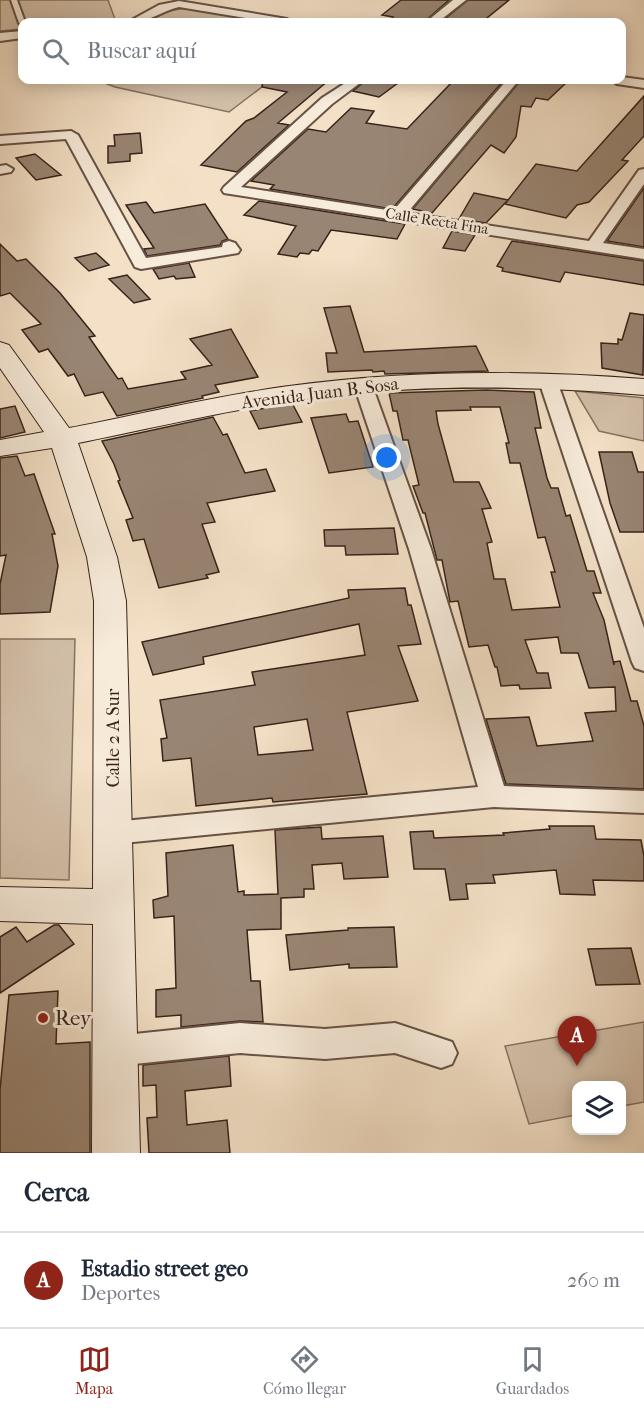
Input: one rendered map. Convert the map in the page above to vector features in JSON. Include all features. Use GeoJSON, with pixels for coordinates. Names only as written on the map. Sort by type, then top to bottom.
{"type":"FeatureCollection","features":[{"type":"Feature","properties":{"kind":"main road","name":"Calle 2 A Sur"},"geometry":{"type":"LineString","coordinates":[[0,350],[63,439],[102,557],[110,601],[116,1153]]}},
{"type":"Feature","properties":{"kind":"main road","name":"Avenida Juan B. Sosa"},"geometry":{"type":"LineString","coordinates":[[0,448],[63,439],[183,412],[285,394],[363,385],[435,381],[548,381],[644,387]]}},
{"type":"Feature","properties":{"kind":"main road"},"geometry":{"type":"LineString","coordinates":[[0,904],[113,907]]}},
{"type":"Feature","properties":{"kind":"street"},"geometry":{"type":"LineString","coordinates":[[436,18],[460,0]]}},
{"type":"Feature","properties":{"kind":"street"},"geometry":{"type":"LineString","coordinates":[[142,18],[163,7],[179,4],[263,18]]}},
{"type":"Feature","properties":{"kind":"street"},"geometry":{"type":"LineString","coordinates":[[1,34],[18,34]]}},
{"type":"Feature","properties":{"kind":"street"},"geometry":{"type":"LineString","coordinates":[[626,81],[644,84]]}},
{"type":"Feature","properties":{"kind":"street","name":"Calle Recta Fina"},"geometry":{"type":"LineString","coordinates":[[352,84],[327,101],[229,190],[594,244],[644,254]]}},
{"type":"Feature","properties":{"kind":"street"},"geometry":{"type":"LineString","coordinates":[[397,215],[510,84]]}},
{"type":"Feature","properties":{"kind":"street"},"geometry":{"type":"LineString","coordinates":[[0,140],[71,135],[141,264],[232,250],[229,246]]}},
{"type":"Feature","properties":{"kind":"street"},"geometry":{"type":"LineString","coordinates":[[594,244],[644,173]]}},
{"type":"Feature","properties":{"kind":"street"},"geometry":{"type":"LineString","coordinates":[[548,381],[644,662]]}},
{"type":"Feature","properties":{"kind":"street"},"geometry":{"type":"LineString","coordinates":[[363,385],[420,549],[494,796]]}},
{"type":"Feature","properties":{"kind":"street"},"geometry":{"type":"LineString","coordinates":[[113,833],[494,796],[644,802]]}},
{"type":"Feature","properties":{"kind":"street"},"geometry":{"type":"LineString","coordinates":[[115,1051],[240,1038],[325,1044],[395,1038],[441,1053]]}},
{"type":"Feature","properties":{"kind":"lane"},"geometry":{"type":"LineString","coordinates":[[14,0],[20,18]]}},
{"type":"Feature","properties":{"kind":"shaded area"},"geometry":{"type":"Polygon","coordinates":[[[0,0],[108,0],[115,18],[18,18],[18,29],[0,31],[0,0]]]}},
{"type":"Feature","properties":{"kind":"shaded area"},"geometry":{"type":"Polygon","coordinates":[[[186,8],[249,18],[155,18],[169,11],[186,8]]]}},
{"type":"Feature","properties":{"kind":"shaded area"},"geometry":{"type":"Polygon","coordinates":[[[107,84],[266,84],[229,112],[107,84]]]}},
{"type":"Feature","properties":{"kind":"shaded area"},"geometry":{"type":"Polygon","coordinates":[[[575,391],[644,398],[644,441],[599,431],[575,391]]]}},
{"type":"Feature","properties":{"kind":"shaded area"},"geometry":{"type":"Polygon","coordinates":[[[0,639],[75,639],[69,880],[0,878],[0,639]]]}},
{"type":"Feature","properties":{"kind":"shaded area"},"geometry":{"type":"Polygon","coordinates":[[[644,1022],[644,1102],[626,1105],[626,1081],[572,1081],[572,1116],[529,1124],[505,1046],[644,1022]]]}},
{"type":"Feature","properties":{"kind":"building"},"geometry":{"type":"Polygon","coordinates":[[[401,0],[449,0],[429,18],[392,18],[382,15],[401,0]]]}},
{"type":"Feature","properties":{"kind":"building"},"geometry":{"type":"Polygon","coordinates":[[[468,0],[509,0],[487,18],[446,18],[468,0]]]}},
{"type":"Feature","properties":{"kind":"building"},"geometry":{"type":"Polygon","coordinates":[[[262,84],[324,84],[278,123],[289,125],[237,172],[201,165],[246,121],[254,118],[287,92],[262,87],[262,84]]]}},
{"type":"Feature","properties":{"kind":"building"},"geometry":{"type":"Polygon","coordinates":[[[361,84],[397,84],[379,97],[353,91],[361,84]]]}},
{"type":"Feature","properties":{"kind":"building"},"geometry":{"type":"Polygon","coordinates":[[[450,84],[501,84],[392,209],[270,189],[274,185],[251,181],[308,129],[326,132],[351,108],[374,111],[366,123],[407,129],[450,84]]]}},
{"type":"Feature","properties":{"kind":"building"},"geometry":{"type":"Polygon","coordinates":[[[518,84],[565,84],[548,100],[536,98],[531,107],[521,106],[516,137],[504,153],[491,145],[432,213],[413,209],[411,211],[518,84]]]}},
{"type":"Feature","properties":{"kind":"building"},"geometry":{"type":"Polygon","coordinates":[[[644,96],[644,136],[622,160],[628,161],[589,202],[577,205],[566,218],[505,204],[536,164],[577,171],[644,96]]]}},
{"type":"Feature","properties":{"kind":"building"},"geometry":{"type":"Polygon","coordinates":[[[140,133],[142,153],[130,154],[130,161],[108,163],[108,146],[115,146],[114,135],[140,133]]]}},
{"type":"Feature","properties":{"kind":"building"},"geometry":{"type":"Polygon","coordinates":[[[35,154],[61,175],[36,180],[16,158],[35,154]]]}},
{"type":"Feature","properties":{"kind":"building"},"geometry":{"type":"Polygon","coordinates":[[[644,188],[644,247],[607,241],[644,188]]]}},
{"type":"Feature","properties":{"kind":"building"},"geometry":{"type":"Polygon","coordinates":[[[474,193],[508,200],[486,223],[459,219],[474,193]]]}},
{"type":"Feature","properties":{"kind":"building"},"geometry":{"type":"Polygon","coordinates":[[[259,201],[405,224],[397,239],[331,230],[318,251],[312,250],[309,254],[300,253],[297,257],[278,254],[296,226],[244,215],[259,201]]]}},
{"type":"Feature","properties":{"kind":"building"},"geometry":{"type":"Polygon","coordinates":[[[146,202],[154,213],[205,204],[228,239],[222,241],[220,245],[147,256],[144,249],[154,248],[126,205],[146,202]]]}},
{"type":"Feature","properties":{"kind":"building"},"geometry":{"type":"Polygon","coordinates":[[[452,231],[475,235],[465,251],[443,248],[452,231]]]}},
{"type":"Feature","properties":{"kind":"building"},"geometry":{"type":"Polygon","coordinates":[[[512,241],[644,261],[644,285],[565,272],[560,282],[502,271],[503,268],[497,266],[512,241]]]}},
{"type":"Feature","properties":{"kind":"building"},"geometry":{"type":"Polygon","coordinates":[[[0,244],[17,261],[26,259],[60,293],[95,336],[89,337],[118,379],[122,378],[128,389],[186,379],[181,372],[212,365],[190,339],[231,329],[258,377],[215,385],[219,392],[202,396],[203,398],[117,416],[103,392],[85,396],[74,374],[68,376],[48,349],[39,352],[22,330],[41,324],[10,293],[0,296],[0,244]]]}},
{"type":"Feature","properties":{"kind":"building"},"geometry":{"type":"Polygon","coordinates":[[[96,253],[109,265],[89,271],[75,258],[96,253]]]}},
{"type":"Feature","properties":{"kind":"building"},"geometry":{"type":"Polygon","coordinates":[[[189,263],[195,277],[176,279],[174,276],[159,279],[153,269],[189,263]]]}},
{"type":"Feature","properties":{"kind":"building"},"geometry":{"type":"Polygon","coordinates":[[[127,275],[150,299],[134,303],[109,279],[127,275]]]}},
{"type":"Feature","properties":{"kind":"building"},"geometry":{"type":"Polygon","coordinates":[[[350,306],[364,352],[476,346],[488,371],[385,374],[384,371],[373,372],[372,370],[328,372],[326,353],[337,353],[324,308],[350,306]]]}},
{"type":"Feature","properties":{"kind":"building"},"geometry":{"type":"Polygon","coordinates":[[[630,313],[644,315],[643,375],[602,368],[601,343],[618,344],[618,339],[622,340],[630,313]]]}},
{"type":"Feature","properties":{"kind":"building"},"geometry":{"type":"Polygon","coordinates":[[[486,390],[534,392],[541,428],[535,428],[547,478],[551,488],[558,488],[566,516],[570,515],[587,571],[594,571],[601,593],[593,593],[604,620],[614,665],[614,662],[620,661],[631,701],[637,701],[644,726],[644,789],[506,784],[486,719],[529,717],[537,746],[593,741],[585,713],[616,711],[615,687],[589,688],[578,653],[561,653],[558,637],[525,640],[537,673],[548,673],[551,688],[520,689],[519,685],[501,686],[497,667],[495,667],[488,645],[469,647],[458,601],[450,602],[442,560],[437,560],[425,513],[423,513],[413,486],[419,485],[408,440],[403,440],[397,411],[393,411],[389,393],[486,390]],[[470,407],[471,410],[436,411],[454,482],[479,482],[491,508],[482,509],[492,542],[487,543],[494,579],[505,579],[512,610],[560,607],[551,572],[555,572],[545,537],[538,538],[520,463],[510,463],[506,443],[509,443],[500,407],[470,407]]]}},
{"type":"Feature","properties":{"kind":"building"},"geometry":{"type":"Polygon","coordinates":[[[292,403],[302,422],[259,429],[250,411],[292,403]]]}},
{"type":"Feature","properties":{"kind":"building"},"geometry":{"type":"Polygon","coordinates":[[[15,406],[25,432],[0,438],[0,409],[15,406]]]}},
{"type":"Feature","properties":{"kind":"building"},"geometry":{"type":"Polygon","coordinates":[[[346,414],[349,422],[358,421],[373,467],[329,473],[311,418],[346,414]]]}},
{"type":"Feature","properties":{"kind":"building"},"geometry":{"type":"Polygon","coordinates":[[[213,417],[223,435],[227,434],[245,473],[266,469],[275,491],[207,503],[215,522],[202,524],[219,572],[206,575],[208,578],[159,588],[144,539],[133,541],[126,520],[133,518],[118,481],[120,480],[114,464],[102,441],[213,417]]]}},
{"type":"Feature","properties":{"kind":"building"},"geometry":{"type":"Polygon","coordinates":[[[599,452],[632,452],[638,472],[644,472],[644,532],[620,532],[610,503],[599,452]]]}},
{"type":"Feature","properties":{"kind":"building"},"geometry":{"type":"Polygon","coordinates":[[[17,456],[25,476],[34,474],[55,534],[52,534],[58,566],[50,612],[0,614],[0,584],[6,555],[0,556],[0,458],[17,456]]]}},
{"type":"Feature","properties":{"kind":"building"},"geometry":{"type":"Polygon","coordinates":[[[394,528],[398,554],[346,555],[345,546],[325,546],[324,530],[394,528]]]}},
{"type":"Feature","properties":{"kind":"building"},"geometry":{"type":"Polygon","coordinates":[[[405,588],[421,644],[398,646],[418,701],[347,712],[367,794],[273,802],[272,798],[196,806],[191,758],[163,761],[161,739],[167,738],[160,700],[255,685],[252,672],[365,655],[359,624],[203,657],[204,664],[153,675],[142,642],[349,598],[348,590],[405,588]],[[307,719],[254,727],[258,755],[313,750],[307,719]]]}},
{"type":"Feature","properties":{"kind":"building"},"geometry":{"type":"Polygon","coordinates":[[[549,826],[594,826],[596,839],[641,840],[644,856],[644,881],[593,880],[595,895],[560,894],[556,870],[493,875],[495,883],[466,884],[468,899],[450,900],[445,869],[414,869],[410,832],[433,831],[434,838],[504,835],[503,833],[550,829],[549,826]]]}},
{"type":"Feature","properties":{"kind":"building"},"geometry":{"type":"Polygon","coordinates":[[[321,827],[322,839],[383,836],[388,877],[344,879],[342,863],[312,865],[314,889],[304,889],[304,897],[281,898],[281,929],[247,930],[251,981],[260,981],[263,1022],[240,1021],[181,1027],[181,1015],[156,1017],[156,990],[176,988],[174,916],[154,918],[153,900],[168,896],[166,853],[233,845],[238,892],[244,891],[244,895],[278,894],[275,830],[321,827]]]}},
{"type":"Feature","properties":{"kind":"building"},"geometry":{"type":"Polygon","coordinates":[[[54,925],[59,925],[74,944],[0,993],[0,937],[16,927],[27,942],[54,925]]]}},
{"type":"Feature","properties":{"kind":"building"},"geometry":{"type":"Polygon","coordinates":[[[394,927],[397,967],[349,968],[349,964],[290,970],[286,935],[348,930],[348,928],[394,927]]]}},
{"type":"Feature","properties":{"kind":"building"},"geometry":{"type":"Polygon","coordinates":[[[631,948],[640,984],[596,985],[588,949],[631,948]]]}},
{"type":"Feature","properties":{"kind":"building"},"geometry":{"type":"Polygon","coordinates":[[[58,991],[56,1044],[90,1042],[90,1153],[0,1153],[0,1090],[9,995],[58,991]]]}},
{"type":"Feature","properties":{"kind":"building"},"geometry":{"type":"Polygon","coordinates":[[[229,1056],[231,1086],[185,1091],[187,1125],[227,1120],[230,1153],[149,1153],[147,1118],[157,1117],[156,1085],[143,1086],[143,1065],[229,1056]]]}},
{"type":"Feature","properties":{"kind":"place","name":"Rey"},"geometry":{"type":"Point","coordinates":[43,1018]}},
{"type":"Feature","properties":{"kind":"place","name":"Estadio street geo"},"geometry":{"type":"Point","coordinates":[577,1066]}}]}
